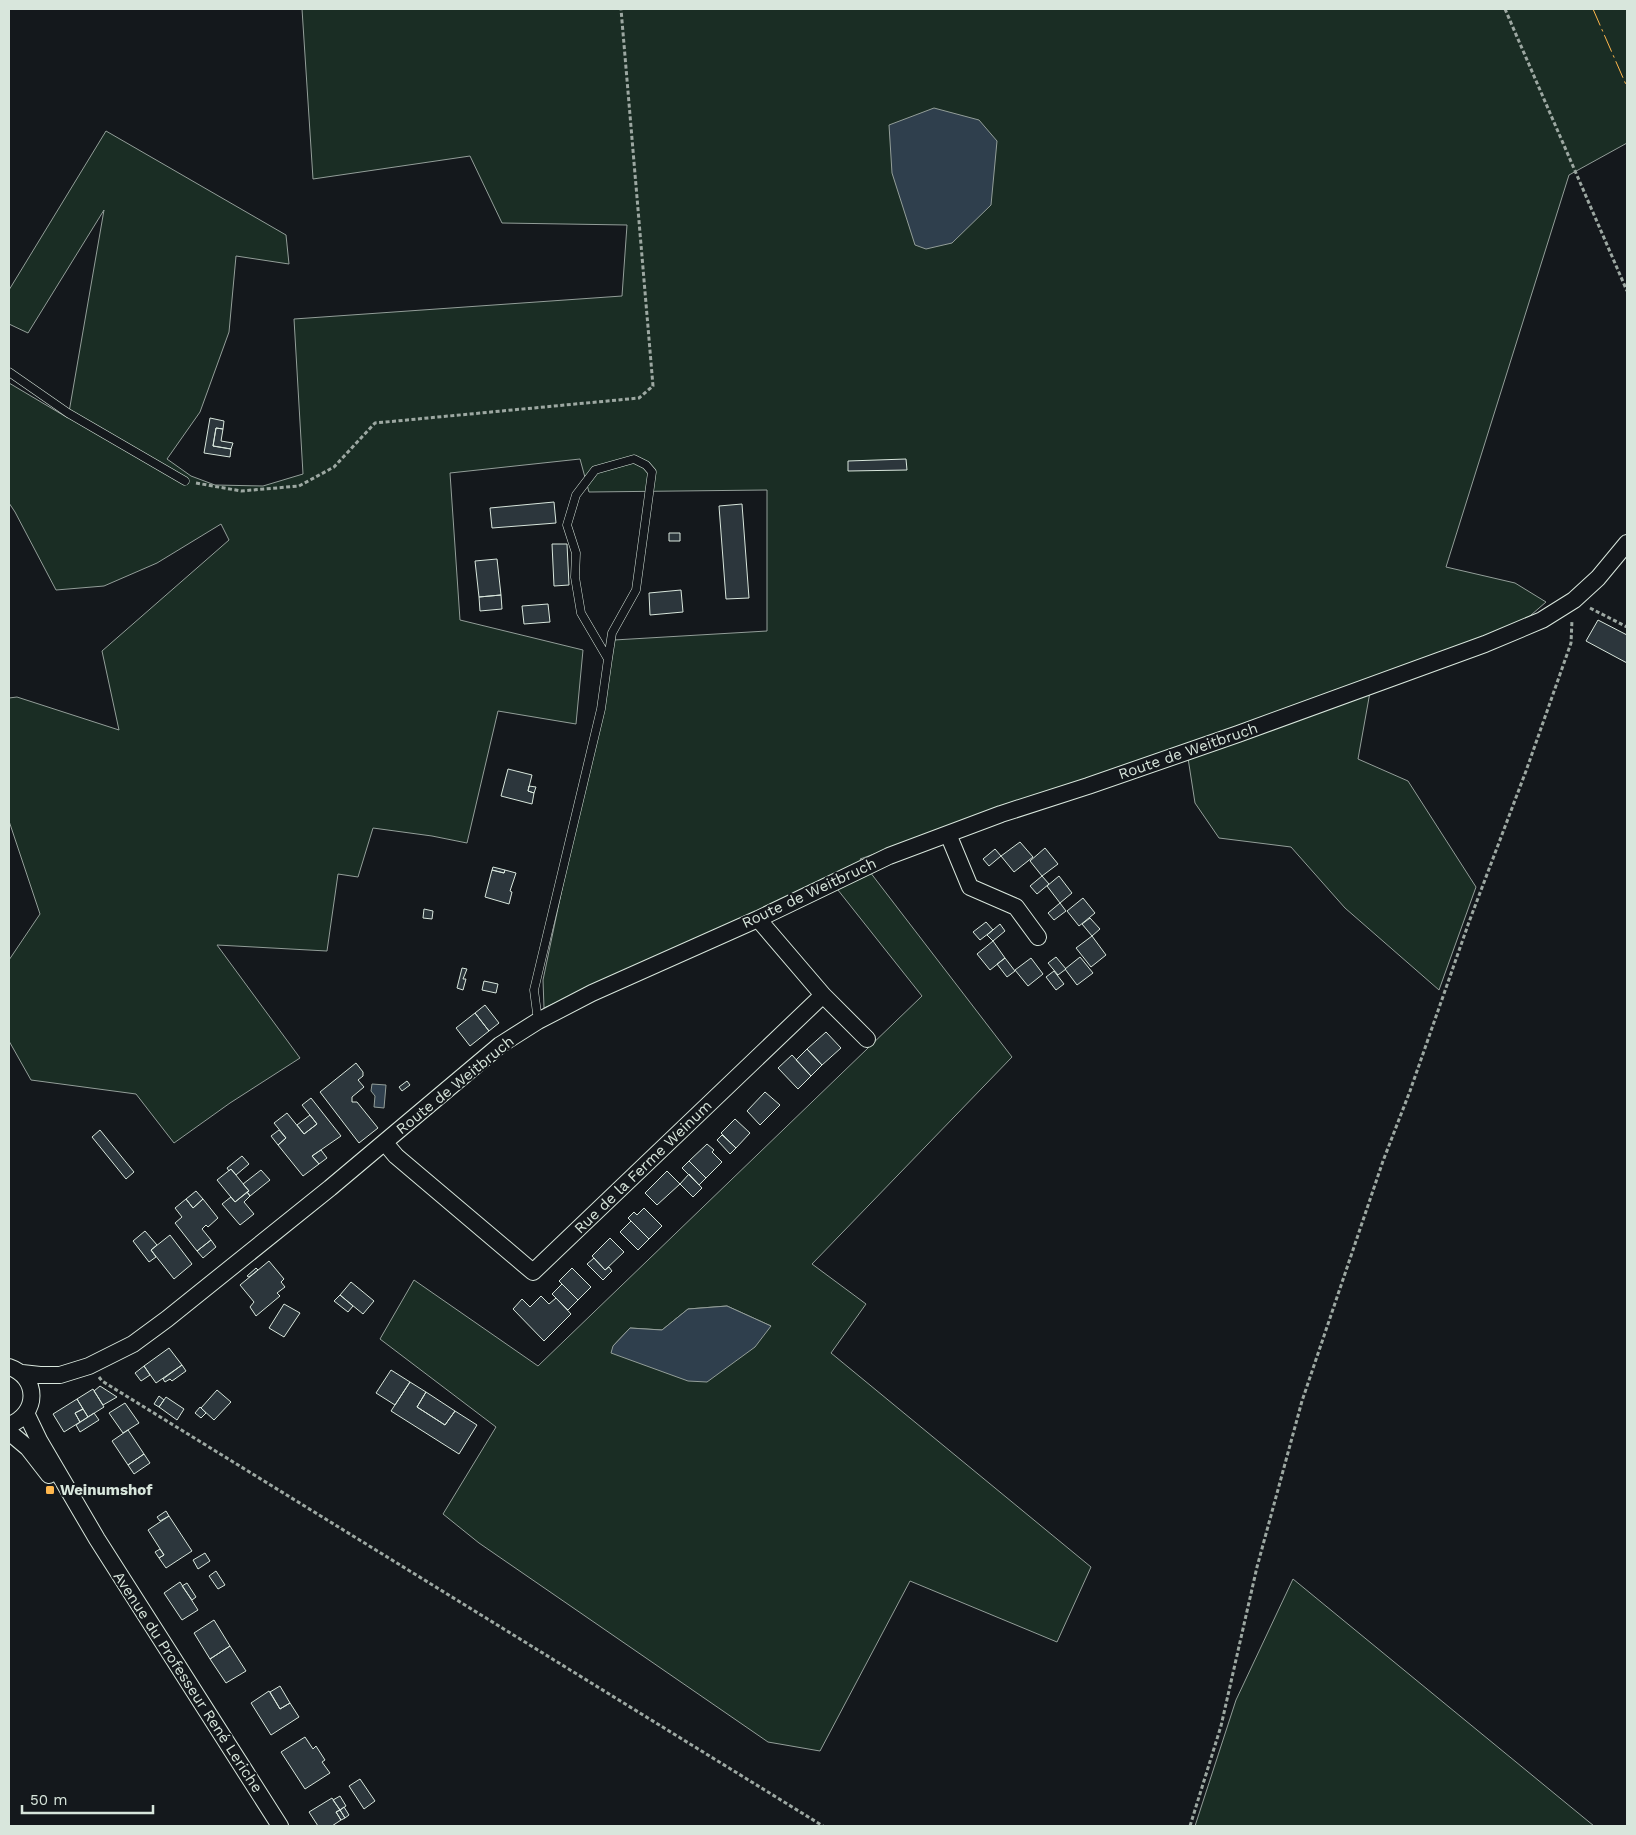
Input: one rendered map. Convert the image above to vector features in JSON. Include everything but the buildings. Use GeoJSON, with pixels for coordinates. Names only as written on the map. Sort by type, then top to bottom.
{"type":"FeatureCollection","features":[{"type":"Feature","properties":{"kind":"street","name":"Route de Weitbruch"},"geometry":{"type":"LineString","coordinates":[[14,1367],[40,1376],[60,1375],[89,1366],[133,1344],[385,1143],[500,1045],[538,1021],[592,993],[758,919],[889,856],[1238,734],[1485,644],[1542,620],[1574,600],[1598,578],[1627,543]]}},
{"type":"Feature","properties":{"kind":"street"},"geometry":{"type":"LineString","coordinates":[[948,834],[970,887],[1016,907],[1038,936]]}},
{"type":"Feature","properties":{"kind":"street"},"geometry":{"type":"LineString","coordinates":[[758,919],[823,995],[867,1039]]}},
{"type":"Feature","properties":{"kind":"street","name":"Rue de la Ferme Weinum"},"geometry":{"type":"LineString","coordinates":[[385,1143],[396,1156],[533,1272],[823,995]]}},
{"type":"Feature","properties":{"kind":"street","name":"Route de Weitbruch"},"geometry":{"type":"LineString","coordinates":[[14,1367],[31,1387],[29,1408]]}},
{"type":"Feature","properties":{"kind":"street","name":"Route de Weitbruch"},"geometry":{"type":"LineString","coordinates":[[9,1424],[19,1420],[37,1395],[60,1375]]}},
{"type":"Feature","properties":{"kind":"street","name":"Avenue du Professeur René Leriche"},"geometry":{"type":"LineString","coordinates":[[29,1408],[39,1440],[97,1539],[280,1826]]}},
{"type":"Feature","properties":{"kind":"street","name":"Avenue du Professeur René Leriche"},"geometry":{"type":"LineString","coordinates":[[9,1432],[28,1448],[97,1539]]}},
{"type":"Feature","properties":{"kind":"lane"},"geometry":{"type":"LineString","coordinates":[[9,372],[68,413],[185,481]]}},
{"type":"Feature","properties":{"kind":"lane"},"geometry":{"type":"LineString","coordinates":[[538,1021],[534,990],[600,709],[608,659],[612,633],[636,590],[652,472],[646,465],[634,459],[617,462],[594,470],[576,495],[567,525],[576,553],[575,578],[581,613],[608,659]]}},
{"type":"Feature","properties":{"kind":"path"},"geometry":{"type":"LineString","coordinates":[[185,481],[241,491],[300,486],[334,467],[375,423],[639,398],[653,386],[621,9]]}},
{"type":"Feature","properties":{"kind":"path"},"geometry":{"type":"LineString","coordinates":[[1506,9],[1627,291]]}},
{"type":"Feature","properties":{"kind":"path"},"geometry":{"type":"LineString","coordinates":[[1190,1826],[1221,1726],[1257,1566],[1302,1401],[1380,1170],[1466,931],[1526,772],[1571,643],[1574,600],[1627,627]]}},
{"type":"Feature","properties":{"kind":"path"},"geometry":{"type":"LineString","coordinates":[[89,1366],[102,1381],[823,1826]]}},
{"type":"Feature","properties":{"kind":"green space"},"geometry":{"type":"Polygon","coordinates":[[[302,9],[1627,9],[1627,143],[1569,175],[1446,567],[1515,583],[1546,602],[1523,622],[1149,761],[1036,797],[860,859],[1012,1057],[812,1264],[866,1304],[831,1353],[1091,1567],[1057,1642],[910,1581],[820,1751],[768,1742],[479,1543],[443,1514],[496,1427],[380,1339],[414,1280],[538,1366],[922,996],[830,880],[544,1008],[543,980],[614,640],[767,631],[767,490],[589,492],[580,459],[450,473],[460,620],[583,650],[576,724],[498,711],[467,843],[373,828],[358,877],[338,874],[327,951],[217,945],[300,1058],[230,1103],[174,1143],[136,1094],[31,1080],[9,1041],[9,960],[40,914],[9,821],[9,698],[17,697],[119,730],[102,651],[229,540],[221,524],[157,563],[104,586],[56,590],[9,503],[9,383],[68,418],[104,210],[28,333],[9,324],[9,290],[106,131],[286,235],[289,264],[236,256],[229,332],[200,412],[167,459],[191,476],[215,485],[263,486],[303,474],[294,319],[622,296],[627,225],[502,223],[470,156],[313,179],[302,9]],[[727,1306],[688,1309],[662,1330],[630,1328],[613,1346],[771,1326],[727,1306]]]}},
{"type":"Feature","properties":{"kind":"green space"},"geometry":{"type":"Polygon","coordinates":[[[1370,692],[1358,759],[1408,781],[1476,887],[1439,990],[1345,908],[1291,847],[1219,838],[1195,803],[1188,758],[1370,692]]]}},
{"type":"Feature","properties":{"kind":"green space"},"geometry":{"type":"Polygon","coordinates":[[[1293,1579],[1594,1826],[1195,1826],[1236,1700],[1293,1579]]]}},
{"type":"Feature","properties":{"kind":"water"},"geometry":{"type":"Polygon","coordinates":[[[934,108],[979,120],[997,141],[991,205],[952,243],[926,249],[915,245],[892,173],[889,125],[934,108]]]}},
{"type":"Feature","properties":{"kind":"water"},"geometry":{"type":"Polygon","coordinates":[[[372,1084],[386,1085],[384,1108],[374,1107],[375,1096],[371,1091],[372,1084]]]}},
{"type":"Feature","properties":{"kind":"water"},"geometry":{"type":"Polygon","coordinates":[[[727,1306],[771,1326],[755,1347],[707,1382],[688,1381],[611,1353],[613,1346],[630,1328],[662,1330],[688,1309],[727,1306]]]}},
{"type":"Feature","properties":{"kind":"power"},"geometry":{"type":"LineString","coordinates":[[1593,9],[1627,87]]}},
{"type":"Feature","properties":{"kind":"place","name":"Weinumshof"},"geometry":{"type":"Point","coordinates":[50,1490]}}]}
